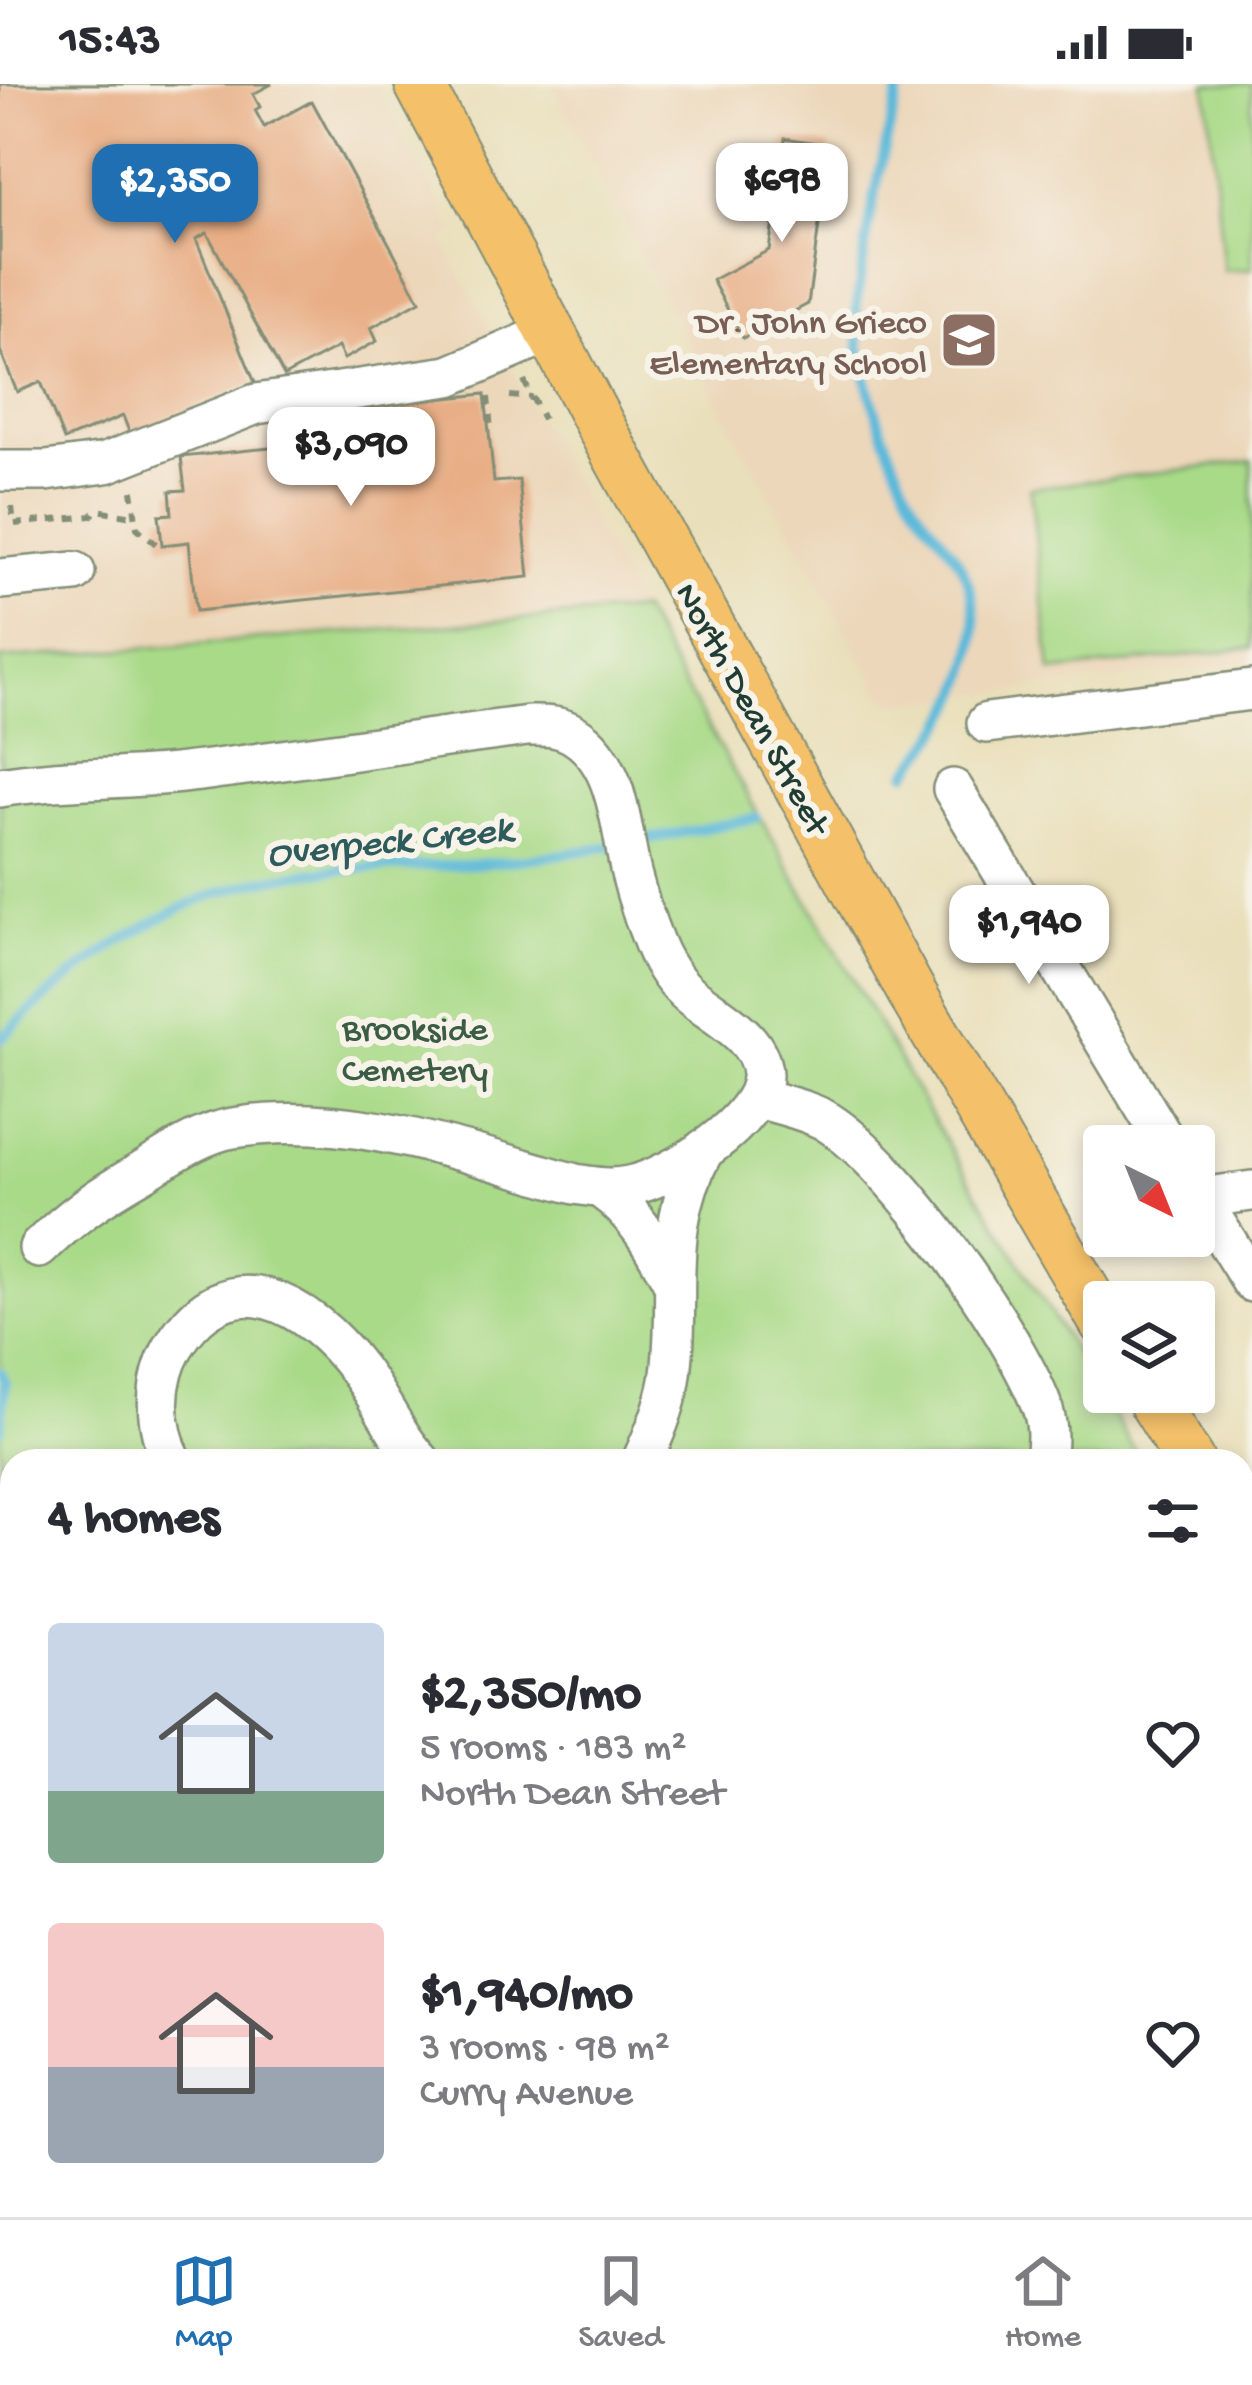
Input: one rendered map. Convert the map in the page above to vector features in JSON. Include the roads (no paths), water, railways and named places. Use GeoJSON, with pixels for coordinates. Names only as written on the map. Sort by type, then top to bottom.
{"type":"FeatureCollection","features":[{"type":"Feature","properties":{"kind":"main road","name":"North Dean Street"},"geometry":{"type":"LineString","coordinates":[[419,84],[969,1097],[1083,1288]]}},
{"type":"Feature","properties":{"kind":"main road"},"geometry":{"type":"LineString","coordinates":[[1160,1413],[1183,1449]]}},
{"type":"Feature","properties":{"kind":"street"},"geometry":{"type":"LineString","coordinates":[[6,489],[106,463],[256,404],[449,376],[552,332]]}},
{"type":"Feature","properties":{"kind":"street"},"geometry":{"type":"LineString","coordinates":[[0,579],[75,572]]}},
{"type":"Feature","properties":{"kind":"street"},"geometry":{"type":"LineString","coordinates":[[988,723],[1252,690]]}},
{"type":"Feature","properties":{"kind":"street"},"geometry":{"type":"LineString","coordinates":[[0,787],[89,776],[177,773],[556,726],[575,735],[591,749],[607,776],[632,877],[670,975],[687,994],[738,1032],[757,1055],[762,1073],[759,1098],[704,1149],[632,1186],[602,1189]]}},
{"type":"Feature","properties":{"kind":"street"},"geometry":{"type":"LineString","coordinates":[[953,789],[1155,1125]]}},
{"type":"Feature","properties":{"kind":"street"},"geometry":{"type":"LineString","coordinates":[[759,1098],[825,1120],[888,1177],[930,1225],[1025,1371],[1044,1412],[1047,1449]]}},
{"type":"Feature","properties":{"kind":"street"},"geometry":{"type":"LineString","coordinates":[[39,1248],[93,1200],[229,1128],[335,1125],[391,1132],[602,1189],[643,1228],[673,1282]]}},
{"type":"Feature","properties":{"kind":"street"},"geometry":{"type":"LineString","coordinates":[[647,1449],[670,1377],[672,1254],[704,1149]]}},
{"type":"Feature","properties":{"kind":"street"},"geometry":{"type":"LineString","coordinates":[[1215,1193],[1252,1192]]}},
{"type":"Feature","properties":{"kind":"street"},"geometry":{"type":"LineString","coordinates":[[1215,1222],[1252,1282]]}},
{"type":"Feature","properties":{"kind":"street"},"geometry":{"type":"LineString","coordinates":[[169,1449],[157,1408],[160,1378],[169,1355],[203,1311],[245,1294],[286,1304],[341,1351],[411,1449]]}},
{"type":"Feature","properties":{"kind":"waterway","name":"Overpeck Creek"},"geometry":{"type":"LineString","coordinates":[[901,84],[867,240],[858,335],[872,398],[895,463],[918,508],[961,566],[972,594],[975,621],[974,649],[956,703],[907,773]]}},
{"type":"Feature","properties":{"kind":"waterway","name":"Overpeck Creek"},"geometry":{"type":"LineString","coordinates":[[0,1040],[54,990],[148,925],[252,883],[330,871],[533,858],[757,818]]}},
{"type":"Feature","properties":{"kind":"waterway","name":"Overpeck Creek"},"geometry":{"type":"LineString","coordinates":[[0,1372],[5,1383],[0,1430]]}},
{"type":"Feature","properties":{"kind":"place","name":"Dr. John Grieco Elementary School"},"geometry":{"type":"Point","coordinates":[969,340]}},
{"type":"Feature","properties":{"kind":"park label","name":"Brookside Cemetery"},"geometry":{"type":"Point","coordinates":[415,1046]}}]}
